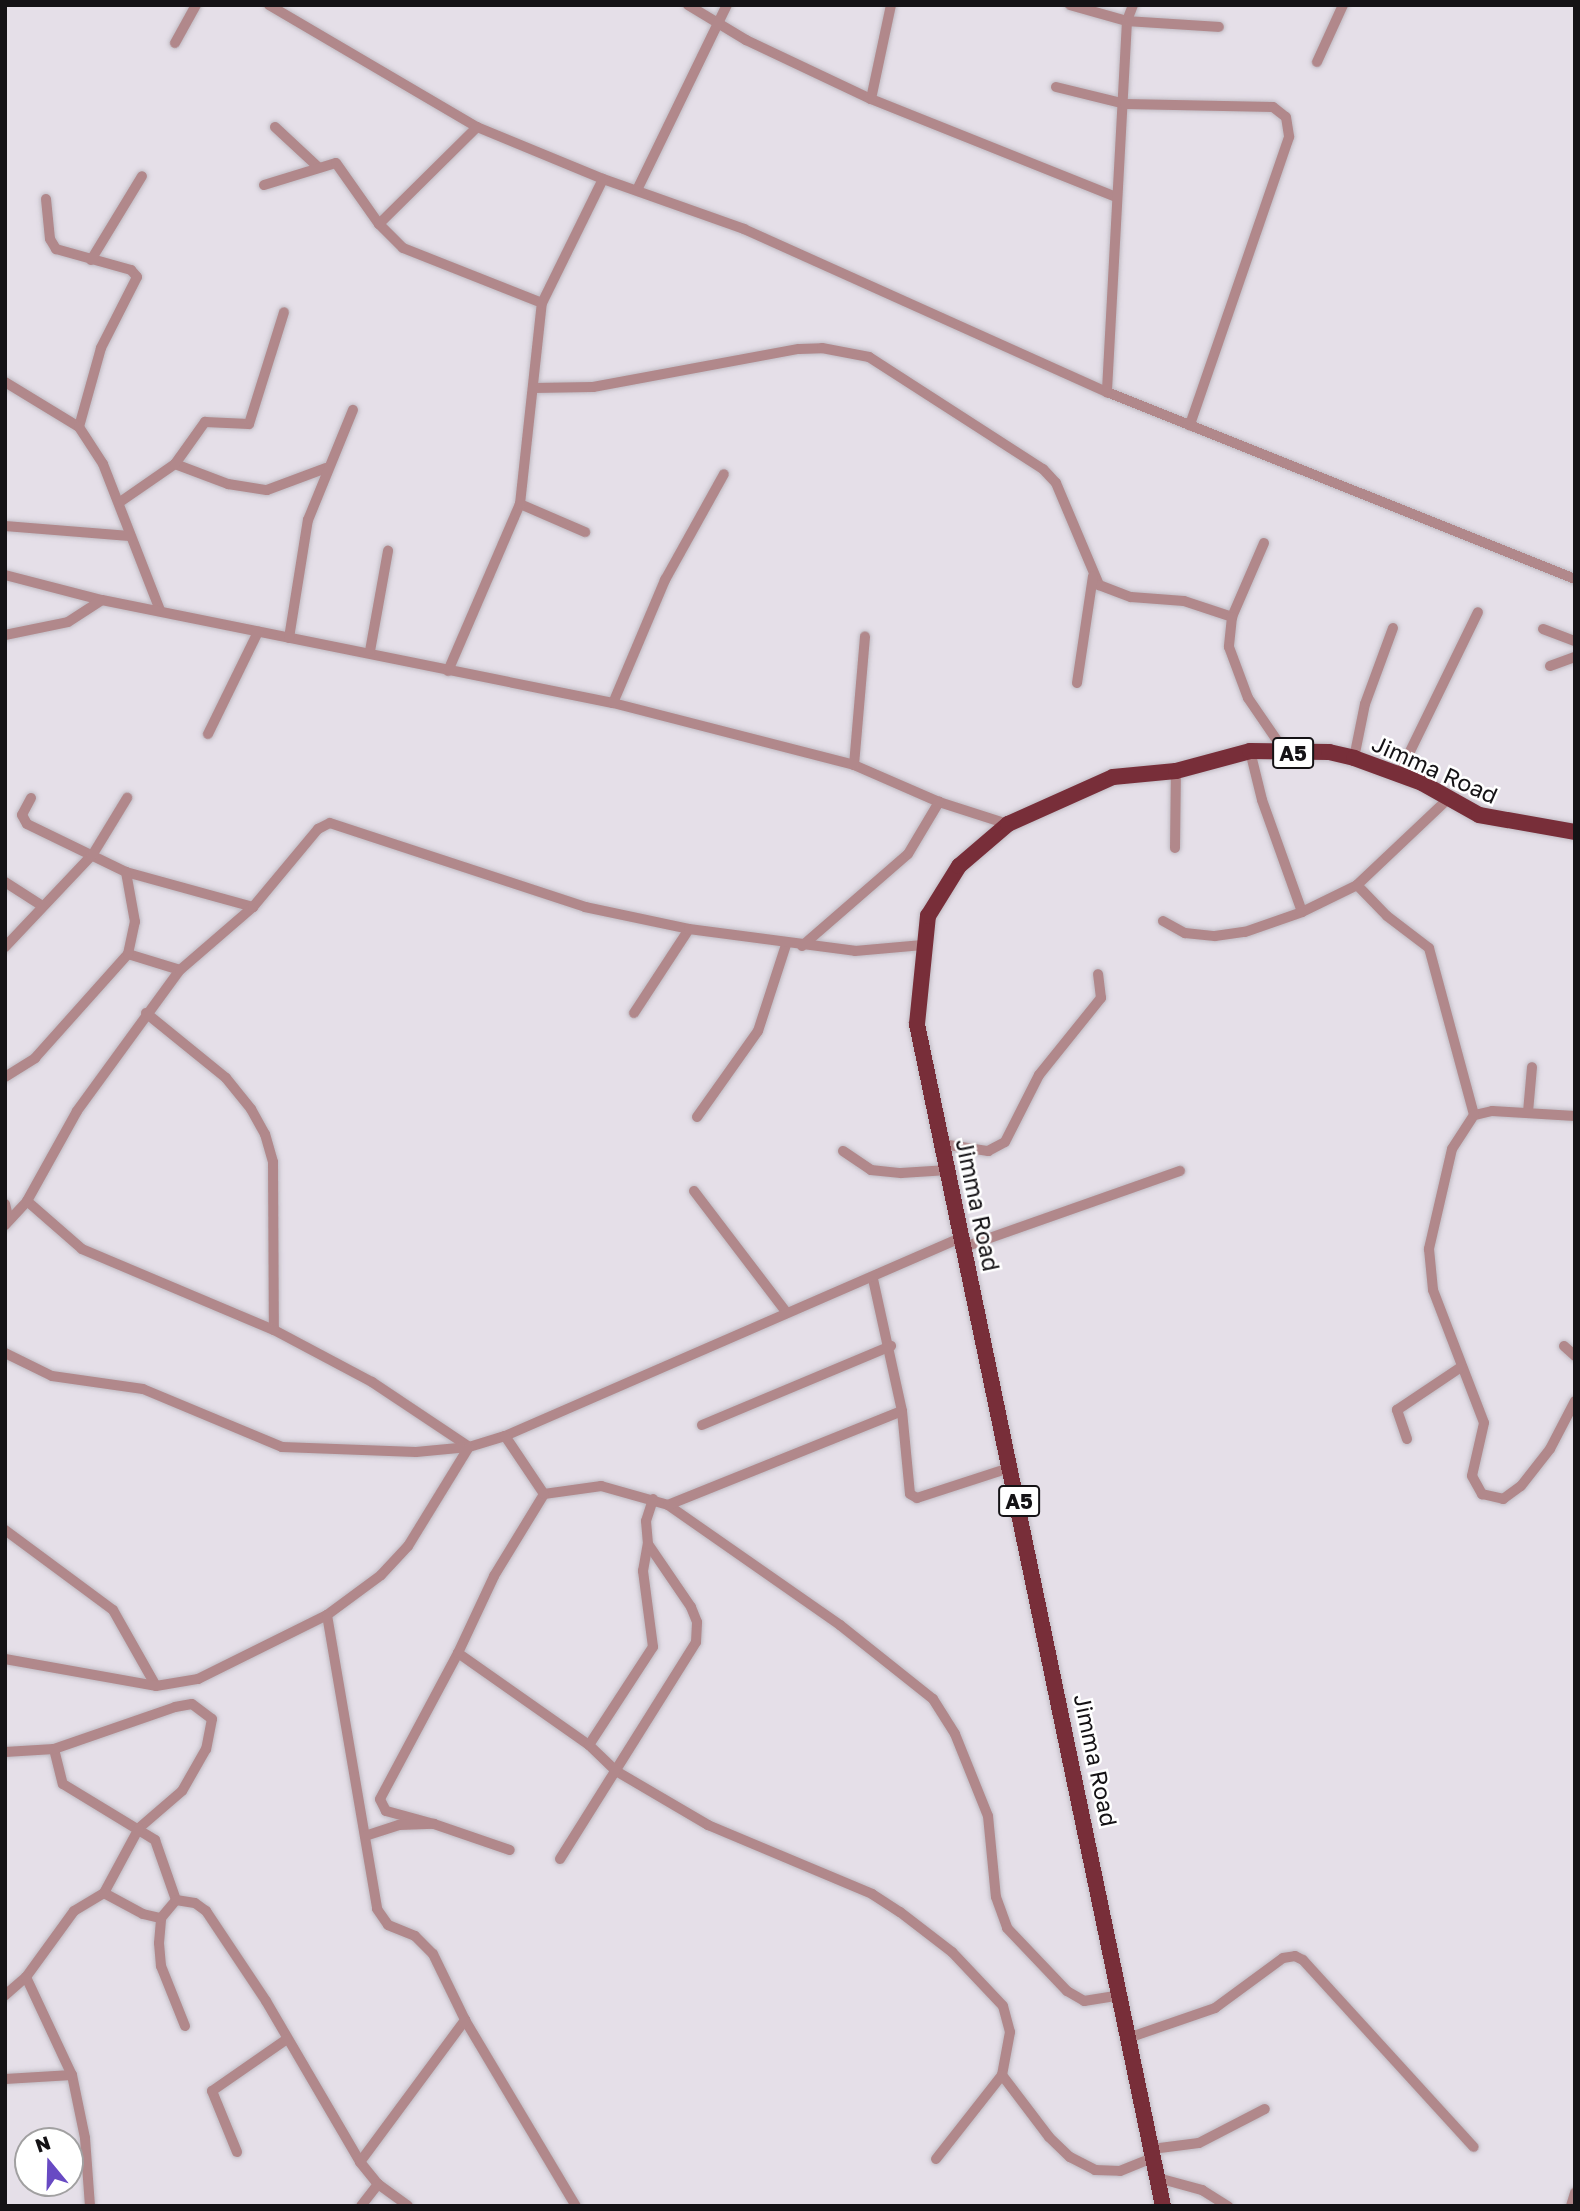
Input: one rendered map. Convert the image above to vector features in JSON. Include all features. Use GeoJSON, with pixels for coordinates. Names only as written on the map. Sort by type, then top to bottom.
{"type":"FeatureCollection","features":[{"type":"Feature","properties":{"kind":"highway","name":"Jimma Road"},"geometry":{"type":"LineString","coordinates":[[1163,2206],[1132,2037],[917,1024],[923,945],[937,898],[972,852],[1008,824],[1113,777],[1176,771],[1250,751],[1329,752],[1354,758],[1399,774],[1501,822],[1575,832]]}},
{"type":"Feature","properties":{"kind":"street"},"geometry":{"type":"LineString","coordinates":[[175,43],[196,5]]}},
{"type":"Feature","properties":{"kind":"street"},"geometry":{"type":"LineString","coordinates":[[269,5],[477,127],[603,179],[744,229],[1107,391],[1575,579]]}},
{"type":"Feature","properties":{"kind":"street"},"geometry":{"type":"LineString","coordinates":[[688,5],[718,24],[871,99],[1116,197]]}},
{"type":"Feature","properties":{"kind":"street"},"geometry":{"type":"LineString","coordinates":[[637,190],[727,5]]}},
{"type":"Feature","properties":{"kind":"street"},"geometry":{"type":"LineString","coordinates":[[871,99],[891,5]]}},
{"type":"Feature","properties":{"kind":"street"},"geometry":{"type":"LineString","coordinates":[[1070,5],[1127,21],[1219,27]]}},
{"type":"Feature","properties":{"kind":"street"},"geometry":{"type":"LineString","coordinates":[[1107,391],[1116,197],[1125,104],[1127,21],[1133,5]]}},
{"type":"Feature","properties":{"kind":"street"},"geometry":{"type":"LineString","coordinates":[[1317,62],[1343,5]]}},
{"type":"Feature","properties":{"kind":"street"},"geometry":{"type":"LineString","coordinates":[[1056,87],[1125,104],[1273,107],[1286,117],[1289,137],[1190,425]]}},
{"type":"Feature","properties":{"kind":"street"},"geometry":{"type":"LineString","coordinates":[[275,127],[318,167]]}},
{"type":"Feature","properties":{"kind":"street"},"geometry":{"type":"LineString","coordinates":[[379,224],[477,127]]}},
{"type":"Feature","properties":{"kind":"street"},"geometry":{"type":"LineString","coordinates":[[264,185],[336,163],[379,224],[403,248],[420,257],[542,303]]}},
{"type":"Feature","properties":{"kind":"street"},"geometry":{"type":"LineString","coordinates":[[91,260],[142,176]]}},
{"type":"Feature","properties":{"kind":"street"},"geometry":{"type":"LineString","coordinates":[[448,671],[520,505],[542,303],[603,179]]}},
{"type":"Feature","properties":{"kind":"street"},"geometry":{"type":"LineString","coordinates":[[46,199],[52,245],[91,260],[131,270],[137,280],[102,348],[79,427]]}},
{"type":"Feature","properties":{"kind":"street"},"geometry":{"type":"LineString","coordinates":[[120,502],[175,464],[205,422],[244,425],[252,420],[284,312]]}},
{"type":"Feature","properties":{"kind":"street"},"geometry":{"type":"LineString","coordinates":[[533,388],[593,387],[799,349],[822,348],[869,356],[1043,469],[1056,483],[1093,576],[1108,592],[1184,601],[1232,617]]}},
{"type":"Feature","properties":{"kind":"street"},"geometry":{"type":"LineString","coordinates":[[5,383],[79,427],[103,464],[120,502],[130,536],[160,610]]}},
{"type":"Feature","properties":{"kind":"street"},"geometry":{"type":"LineString","coordinates":[[289,638],[309,520],[326,468],[353,410]]}},
{"type":"Feature","properties":{"kind":"street"},"geometry":{"type":"LineString","coordinates":[[175,464],[228,484],[267,490],[326,468]]}},
{"type":"Feature","properties":{"kind":"street"},"geometry":{"type":"LineString","coordinates":[[613,703],[664,580],[724,474]]}},
{"type":"Feature","properties":{"kind":"street"},"geometry":{"type":"LineString","coordinates":[[520,505],[585,532]]}},
{"type":"Feature","properties":{"kind":"street"},"geometry":{"type":"LineString","coordinates":[[5,526],[130,536]]}},
{"type":"Feature","properties":{"kind":"street"},"geometry":{"type":"LineString","coordinates":[[1264,543],[1232,617],[1229,647],[1248,698],[1286,753]]}},
{"type":"Feature","properties":{"kind":"street"},"geometry":{"type":"LineString","coordinates":[[370,651],[388,551]]}},
{"type":"Feature","properties":{"kind":"street"},"geometry":{"type":"LineString","coordinates":[[5,575],[102,600],[289,638],[370,651],[448,671],[613,703],[854,765],[939,802],[1008,824]]}},
{"type":"Feature","properties":{"kind":"street"},"geometry":{"type":"LineString","coordinates":[[1077,683],[1093,576]]}},
{"type":"Feature","properties":{"kind":"street"},"geometry":{"type":"LineString","coordinates":[[5,635],[68,622],[102,600]]}},
{"type":"Feature","properties":{"kind":"street"},"geometry":{"type":"LineString","coordinates":[[1399,774],[1478,612]]}},
{"type":"Feature","properties":{"kind":"street"},"geometry":{"type":"LineString","coordinates":[[1354,758],[1365,704],[1394,628]]}},
{"type":"Feature","properties":{"kind":"street"},"geometry":{"type":"LineString","coordinates":[[1543,629],[1575,641]]}},
{"type":"Feature","properties":{"kind":"street"},"geometry":{"type":"LineString","coordinates":[[208,734],[258,632]]}},
{"type":"Feature","properties":{"kind":"street"},"geometry":{"type":"LineString","coordinates":[[854,765],[865,636]]}},
{"type":"Feature","properties":{"kind":"street"},"geometry":{"type":"LineString","coordinates":[[1550,666],[1575,657]]}},
{"type":"Feature","properties":{"kind":"street"},"geometry":{"type":"LineString","coordinates":[[1250,751],[1262,800],[1302,912]]}},
{"type":"Feature","properties":{"kind":"street"},"geometry":{"type":"LineString","coordinates":[[1175,848],[1176,771]]}},
{"type":"Feature","properties":{"kind":"street"},"geometry":{"type":"LineString","coordinates":[[31,798],[23,821],[126,872],[253,907]]}},
{"type":"Feature","properties":{"kind":"street"},"geometry":{"type":"LineString","coordinates":[[5,947],[41,905],[93,854],[127,798]]}},
{"type":"Feature","properties":{"kind":"street"},"geometry":{"type":"LineString","coordinates":[[1163,921],[1185,933],[1215,936],[1302,912],[1357,885],[1448,799]]}},
{"type":"Feature","properties":{"kind":"street"},"geometry":{"type":"LineString","coordinates":[[802,946],[908,854],[939,802]]}},
{"type":"Feature","properties":{"kind":"street"},"geometry":{"type":"LineString","coordinates":[[7,1222],[27,1201],[77,1111],[180,970],[253,907],[318,829],[330,823],[585,907],[690,929],[786,945],[868,951],[923,945]]}},
{"type":"Feature","properties":{"kind":"street"},"geometry":{"type":"LineString","coordinates":[[5,1077],[35,1058],[128,954],[135,922],[126,872]]}},
{"type":"Feature","properties":{"kind":"street"},"geometry":{"type":"LineString","coordinates":[[5,882],[41,905]]}},
{"type":"Feature","properties":{"kind":"street"},"geometry":{"type":"LineString","coordinates":[[1357,885],[1387,916],[1429,948],[1474,1115],[1452,1149],[1429,1249],[1433,1290],[1484,1423],[1473,1482],[1482,1494],[1496,1500],[1512,1494],[1535,1468],[1575,1401]]}},
{"type":"Feature","properties":{"kind":"street"},"geometry":{"type":"LineString","coordinates":[[634,1013],[690,929]]}},
{"type":"Feature","properties":{"kind":"street"},"geometry":{"type":"LineString","coordinates":[[697,1116],[758,1031],[786,945]]}},
{"type":"Feature","properties":{"kind":"street"},"geometry":{"type":"LineString","coordinates":[[128,954],[180,970]]}},
{"type":"Feature","properties":{"kind":"street"},"geometry":{"type":"LineString","coordinates":[[942,1144],[988,1151],[1005,1142],[1039,1075],[1101,998],[1098,974]]}},
{"type":"Feature","properties":{"kind":"street"},"geometry":{"type":"LineString","coordinates":[[146,1013],[226,1078],[265,1134],[273,1162],[274,1330]]}},
{"type":"Feature","properties":{"kind":"street"},"geometry":{"type":"LineString","coordinates":[[1528,1112],[1532,1067]]}},
{"type":"Feature","properties":{"kind":"street"},"geometry":{"type":"LineString","coordinates":[[1474,1115],[1528,1112],[1575,1115]]}},
{"type":"Feature","properties":{"kind":"street"},"geometry":{"type":"LineString","coordinates":[[843,1151],[871,1170],[901,1173],[948,1170]]}},
{"type":"Feature","properties":{"kind":"street"},"geometry":{"type":"LineString","coordinates":[[5,1353],[51,1376],[143,1389],[282,1447],[416,1452],[469,1447],[505,1436],[787,1313],[963,1242],[1180,1171]]}},
{"type":"Feature","properties":{"kind":"street"},"geometry":{"type":"LineString","coordinates":[[694,1191],[787,1313]]}},
{"type":"Feature","properties":{"kind":"street"},"geometry":{"type":"LineString","coordinates":[[27,1201],[82,1249],[274,1330],[372,1382],[469,1447]]}},
{"type":"Feature","properties":{"kind":"street"},"geometry":{"type":"LineString","coordinates":[[5,1205],[7,1222]]}},
{"type":"Feature","properties":{"kind":"street"},"geometry":{"type":"LineString","coordinates":[[873,1279],[891,1346],[902,1411],[907,1489],[917,1499],[1012,1467]]}},
{"type":"Feature","properties":{"kind":"street"},"geometry":{"type":"LineString","coordinates":[[702,1425],[891,1346]]}},
{"type":"Feature","properties":{"kind":"street"},"geometry":{"type":"LineString","coordinates":[[1564,1346],[1575,1356]]}},
{"type":"Feature","properties":{"kind":"street"},"geometry":{"type":"LineString","coordinates":[[1407,1439],[1397,1410],[1461,1367]]}},
{"type":"Feature","properties":{"kind":"street"},"geometry":{"type":"LineString","coordinates":[[668,1505],[902,1411]]}},
{"type":"Feature","properties":{"kind":"street"},"geometry":{"type":"LineString","coordinates":[[505,1436],[544,1494]]}},
{"type":"Feature","properties":{"kind":"street"},"geometry":{"type":"LineString","coordinates":[[5,1658],[156,1686],[198,1679],[327,1615],[381,1575],[408,1546],[469,1447]]}},
{"type":"Feature","properties":{"kind":"street"},"geometry":{"type":"LineString","coordinates":[[544,1494],[601,1486],[668,1505],[840,1625],[933,1699],[955,1734],[988,1816],[996,1897],[1007,1928],[1067,1991],[1084,2001],[1122,1995]]}},
{"type":"Feature","properties":{"kind":"street"},"geometry":{"type":"LineString","coordinates":[[510,1850],[386,1811],[380,1799],[458,1653],[494,1576],[544,1494]]}},
{"type":"Feature","properties":{"kind":"street"},"geometry":{"type":"LineString","coordinates":[[589,1745],[653,1647],[643,1571],[648,1544],[646,1521],[653,1499]]}},
{"type":"Feature","properties":{"kind":"street"},"geometry":{"type":"LineString","coordinates":[[5,1530],[113,1610],[156,1686]]}},
{"type":"Feature","properties":{"kind":"street"},"geometry":{"type":"LineString","coordinates":[[560,1859],[696,1642],[698,1630],[691,1608],[648,1544]]}},
{"type":"Feature","properties":{"kind":"street"},"geometry":{"type":"LineString","coordinates":[[327,1615],[382,1919],[423,1942],[465,2020],[576,2206]]}},
{"type":"Feature","properties":{"kind":"street"},"geometry":{"type":"LineString","coordinates":[[458,1653],[589,1745],[616,1771],[708,1825],[872,1894],[952,1951],[1003,2006],[1010,2032],[1002,2076],[936,2159]]}},
{"type":"Feature","properties":{"kind":"street"},"geometry":{"type":"LineString","coordinates":[[5,1752],[54,1749],[175,1707],[192,1704],[205,1711],[212,1719],[196,1771],[182,1791],[139,1828],[104,1893],[60,1925],[26,1977],[5,1995]]}},
{"type":"Feature","properties":{"kind":"street"},"geometry":{"type":"LineString","coordinates":[[54,1749],[63,1784],[139,1828],[160,1849],[176,1900]]}},
{"type":"Feature","properties":{"kind":"street"},"geometry":{"type":"LineString","coordinates":[[365,1836],[399,1825],[434,1824]]}},
{"type":"Feature","properties":{"kind":"street"},"geometry":{"type":"LineString","coordinates":[[104,1893],[143,1914],[161,1918]]}},
{"type":"Feature","properties":{"kind":"street"},"geometry":{"type":"LineString","coordinates":[[176,1900],[161,1918],[161,1966],[185,2026]]}},
{"type":"Feature","properties":{"kind":"street"},"geometry":{"type":"LineString","coordinates":[[176,1900],[195,1903],[206,1911],[287,2039],[360,2162],[378,2184],[408,2206]]}},
{"type":"Feature","properties":{"kind":"street"},"geometry":{"type":"LineString","coordinates":[[1132,2037],[1215,2008],[1283,1958],[1295,1956],[1303,1959],[1474,2147]]}},
{"type":"Feature","properties":{"kind":"street"},"geometry":{"type":"LineString","coordinates":[[26,1977],[72,2075],[85,2138],[90,2206]]}},
{"type":"Feature","properties":{"kind":"street"},"geometry":{"type":"LineString","coordinates":[[360,2162],[465,2020]]}},
{"type":"Feature","properties":{"kind":"street"},"geometry":{"type":"LineString","coordinates":[[237,2152],[212,2091],[287,2039]]}},
{"type":"Feature","properties":{"kind":"street"},"geometry":{"type":"LineString","coordinates":[[5,2079],[72,2075]]}},
{"type":"Feature","properties":{"kind":"street"},"geometry":{"type":"LineString","coordinates":[[1002,2076],[1049,2137],[1094,2170],[1120,2171],[1152,2154],[1199,2143],[1265,2109]]}},
{"type":"Feature","properties":{"kind":"street"},"geometry":{"type":"LineString","coordinates":[[1158,2178],[1202,2190],[1228,2206]]}},
{"type":"Feature","properties":{"kind":"street"},"geometry":{"type":"LineString","coordinates":[[360,2206],[378,2184]]}},
{"type":"Feature","properties":{"kind":"street"},"geometry":{"type":"LineString","coordinates":[[1571,2206],[1575,2193]]}}]}
